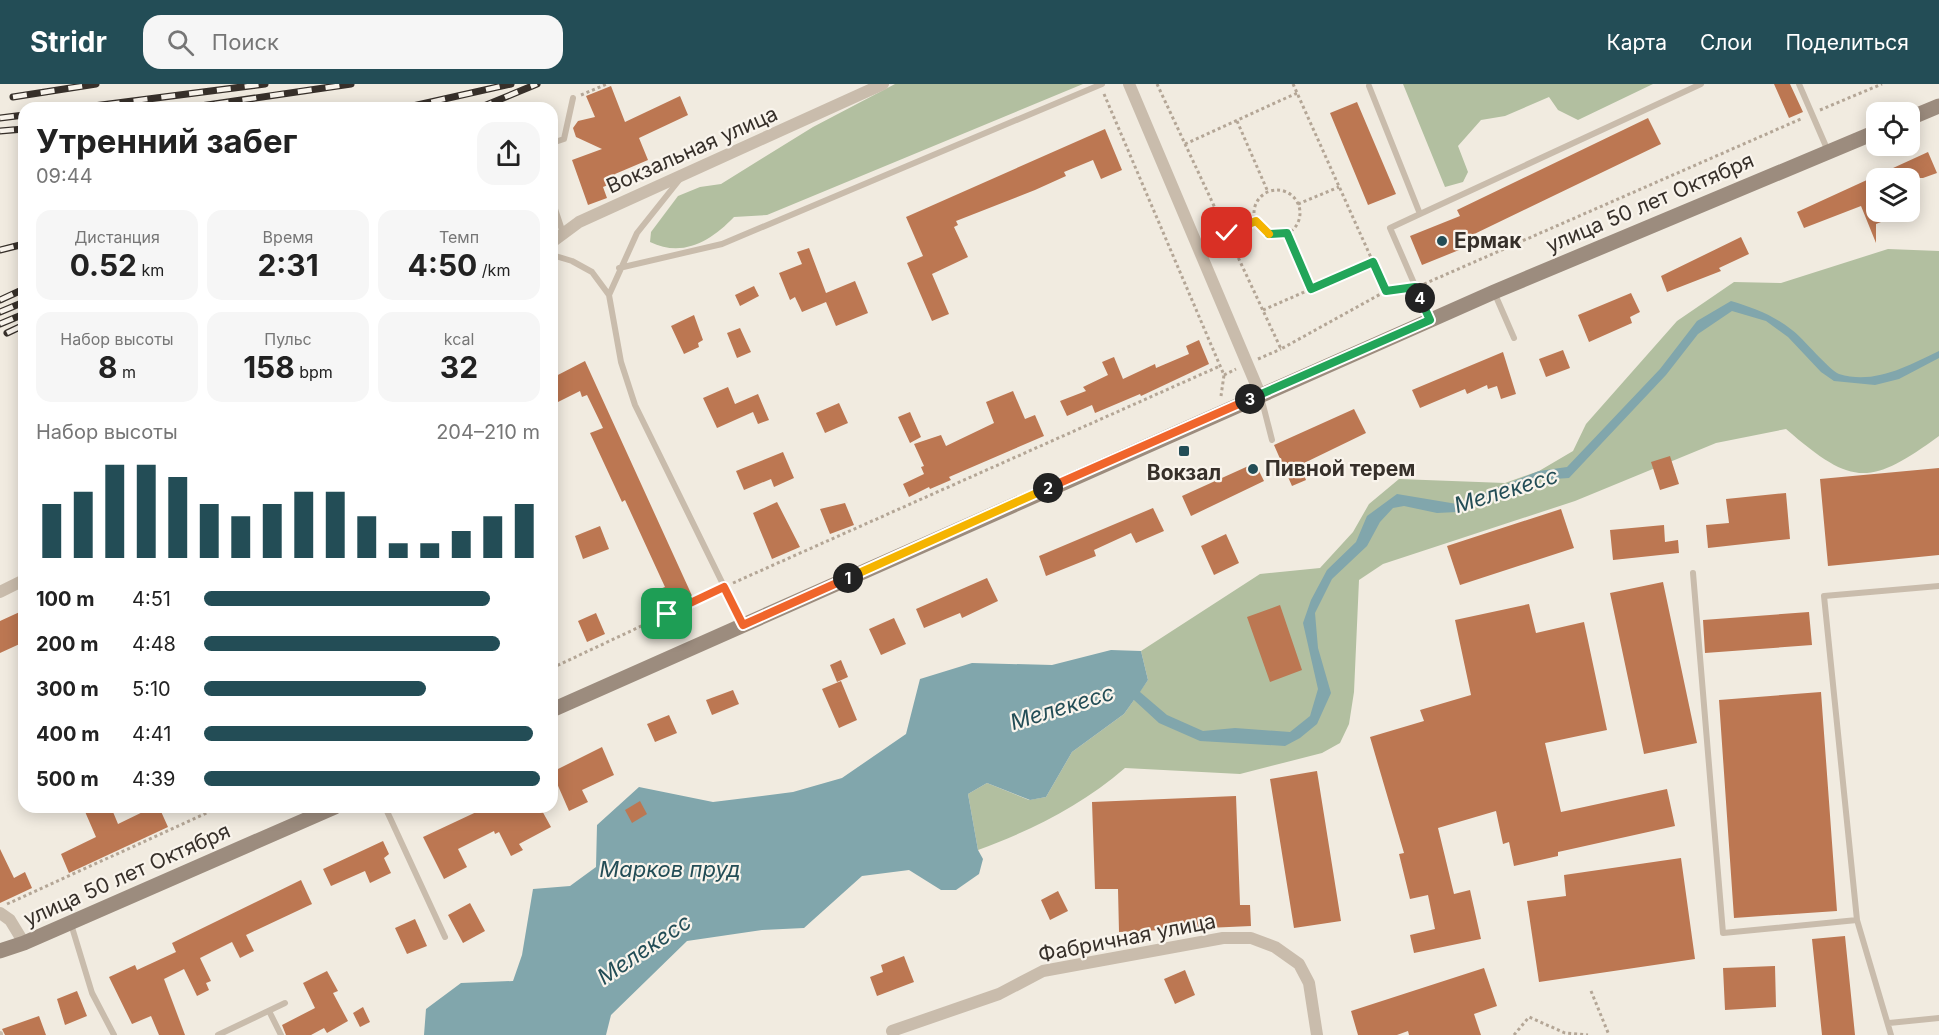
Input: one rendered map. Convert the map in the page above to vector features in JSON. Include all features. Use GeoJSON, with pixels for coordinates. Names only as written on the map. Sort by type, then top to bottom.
{"type":"FeatureCollection","features":[{"type":"Feature","properties":{"kind":"main road"},"geometry":{"type":"LineString","coordinates":[[1920,114],[1939,106]]}},
{"type":"Feature","properties":{"kind":"main road","name":"улица 50 лет Октября"},"geometry":{"type":"LineString","coordinates":[[558,707],[1260,394],[1494,292],[1866,136]]}},
{"type":"Feature","properties":{"kind":"main road","name":"улица 50 лет Октября"},"geometry":{"type":"LineString","coordinates":[[0,951],[71,923],[321,813]]}},
{"type":"Feature","properties":{"kind":"street","name":"Вокзальная улица"},"geometry":{"type":"LineString","coordinates":[[558,238],[579,222],[883,84]]}},
{"type":"Feature","properties":{"kind":"street"},"geometry":{"type":"LineString","coordinates":[[1129,84],[1260,394]]}},
{"type":"Feature","properties":{"kind":"street"},"geometry":{"type":"LineString","coordinates":[[0,592],[18,583]]}},
{"type":"Feature","properties":{"kind":"street"},"geometry":{"type":"LineString","coordinates":[[0,913],[10,920],[24,943]]}},
{"type":"Feature","properties":{"kind":"street","name":"Фабричная улица"},"geometry":{"type":"LineString","coordinates":[[892,1031],[999,994],[1043,971],[1223,938],[1251,938],[1275,947],[1299,964],[1309,983],[1317,1035]]}},
{"type":"Feature","properties":{"kind":"lane"},"geometry":{"type":"LineString","coordinates":[[1430,320],[1390,228],[1701,84]]}},
{"type":"Feature","properties":{"kind":"lane"},"geometry":{"type":"LineString","coordinates":[[1799,84],[1828,152]]}},
{"type":"Feature","properties":{"kind":"lane"},"geometry":{"type":"LineString","coordinates":[[619,268],[722,244],[1101,85]]}},
{"type":"Feature","properties":{"kind":"lane"},"geometry":{"type":"LineString","coordinates":[[1369,86],[1420,214]]}},
{"type":"Feature","properties":{"kind":"lane"},"geometry":{"type":"LineString","coordinates":[[558,141],[564,139],[573,98]]}},
{"type":"Feature","properties":{"kind":"lane"},"geometry":{"type":"LineString","coordinates":[[609,295],[619,268],[637,233],[682,177]]}},
{"type":"Feature","properties":{"kind":"lane"},"geometry":{"type":"LineString","coordinates":[[558,219],[563,234]]}},
{"type":"Feature","properties":{"kind":"lane"},"geometry":{"type":"LineString","coordinates":[[558,257],[572,261],[592,272],[609,295],[621,362],[635,405],[743,625]]}},
{"type":"Feature","properties":{"kind":"lane"},"geometry":{"type":"LineString","coordinates":[[1494,292],[1514,339]]}},
{"type":"Feature","properties":{"kind":"lane"},"geometry":{"type":"LineString","coordinates":[[1260,394],[1272,440]]}},
{"type":"Feature","properties":{"kind":"lane"},"geometry":{"type":"LineString","coordinates":[[1693,573],[1724,933],[1857,920]]}},
{"type":"Feature","properties":{"kind":"lane"},"geometry":{"type":"LineString","coordinates":[[1891,1035],[1857,920],[1824,596],[1939,586]]}},
{"type":"Feature","properties":{"kind":"lane"},"geometry":{"type":"LineString","coordinates":[[388,813],[445,937]]}},
{"type":"Feature","properties":{"kind":"lane"},"geometry":{"type":"LineString","coordinates":[[71,923],[92,993],[114,1035]]}},
{"type":"Feature","properties":{"kind":"lane"},"geometry":{"type":"LineString","coordinates":[[218,1035],[285,1003]]}},
{"type":"Feature","properties":{"kind":"lane"},"geometry":{"type":"LineString","coordinates":[[269,1011],[281,1035]]}},
{"type":"Feature","properties":{"kind":"lane"},"geometry":{"type":"LineString","coordinates":[[1889,1023],[1939,1018]]}},
{"type":"Feature","properties":{"kind":"path"},"geometry":{"type":"LineString","coordinates":[[573,98],[607,84]]}},
{"type":"Feature","properties":{"kind":"path"},"geometry":{"type":"LineString","coordinates":[[1157,84],[1281,349],[1386,291],[1415,287],[1882,84]]}},
{"type":"Feature","properties":{"kind":"path"},"geometry":{"type":"LineString","coordinates":[[1293,84],[1386,291]]}},
{"type":"Feature","properties":{"kind":"path"},"geometry":{"type":"LineString","coordinates":[[1101,85],[1224,375],[1221,396]]}},
{"type":"Feature","properties":{"kind":"path"},"geometry":{"type":"LineString","coordinates":[[1185,144],[1297,93]]}},
{"type":"Feature","properties":{"kind":"path"},"geometry":{"type":"LineString","coordinates":[[1237,121],[1268,192]]}},
{"type":"Feature","properties":{"kind":"path"},"geometry":{"type":"LineString","coordinates":[[1298,204],[1339,187]]}},
{"type":"Feature","properties":{"kind":"path"},"geometry":{"type":"LineString","coordinates":[[1268,192],[1287,192],[1298,204],[1297,223],[1287,233],[1271,235],[1264,232],[1256,221],[1256,204],[1268,192]]}},
{"type":"Feature","properties":{"kind":"path"},"geometry":{"type":"LineString","coordinates":[[1227,233],[1256,221]]}},
{"type":"Feature","properties":{"kind":"path"},"geometry":{"type":"LineString","coordinates":[[1287,233],[1311,289]]}},
{"type":"Feature","properties":{"kind":"path"},"geometry":{"type":"LineString","coordinates":[[1263,310],[1373,262]]}},
{"type":"Feature","properties":{"kind":"path"},"geometry":{"type":"LineString","coordinates":[[558,665],[724,587],[1220,366]]}},
{"type":"Feature","properties":{"kind":"path"},"geometry":{"type":"LineString","coordinates":[[0,907],[206,813]]}},
{"type":"Feature","properties":{"kind":"path"},"geometry":{"type":"LineString","coordinates":[[1592,991],[1609,1035]]}},
{"type":"Feature","properties":{"kind":"path"},"geometry":{"type":"LineString","coordinates":[[1514,1035],[1530,1017],[1565,1033],[1588,1035]]}},
{"type":"Feature","properties":{"kind":"green space"},"geometry":{"type":"Polygon","coordinates":[[[895,84],[1083,84],[767,215],[734,217],[716,233],[696,245],[674,248],[662,247],[650,242],[651,232],[678,196],[700,187],[721,184],[813,127],[895,84]]]}},
{"type":"Feature","properties":{"kind":"green space"},"geometry":{"type":"Polygon","coordinates":[[[1403,84],[1653,84],[1578,120],[1558,110],[1549,97],[1505,116],[1481,120],[1458,146],[1468,172],[1463,182],[1445,187],[1403,84]]]}},
{"type":"Feature","properties":{"kind":"green space"},"geometry":{"type":"Polygon","coordinates":[[[1888,249],[1939,251],[1939,436],[1915,453],[1877,471],[1861,473],[1845,470],[1828,461],[1786,429],[1716,443],[1575,501],[1383,564],[1359,580],[1354,692],[1349,724],[1340,743],[1322,753],[1240,774],[1125,768],[1091,794],[1055,816],[978,850],[968,794],[987,783],[1029,800],[1046,797],[1072,752],[1124,714],[1148,680],[1141,651],[1260,574],[1320,568],[1353,532],[1369,504],[1399,479],[1505,483],[1539,471],[1573,451],[1586,424],[1677,321],[1734,282],[1781,283],[1888,249]]]}},
{"type":"Feature","properties":{"kind":"water","name":"Марков пруд"},"geometry":{"type":"Polygon","coordinates":[[[1731,301],[1778,320],[1797,334],[1829,367],[1839,374],[1852,377],[1878,376],[1903,368],[1939,351],[1939,358],[1899,379],[1875,385],[1834,381],[1821,372],[1788,337],[1766,321],[1732,311],[1698,334],[1666,375],[1569,478],[1538,480],[1457,512],[1437,513],[1404,506],[1393,508],[1380,522],[1367,546],[1332,579],[1315,613],[1318,648],[1331,693],[1317,724],[1300,738],[1285,746],[1200,741],[1159,723],[1134,700],[1124,714],[1072,752],[1046,797],[1030,800],[987,783],[968,794],[978,850],[983,859],[979,874],[956,890],[941,890],[909,870],[862,876],[804,928],[762,930],[687,941],[611,1015],[606,1035],[424,1035],[426,1009],[461,983],[513,981],[522,955],[533,889],[570,886],[596,867],[597,825],[639,787],[713,802],[793,792],[842,778],[906,734],[920,679],[972,663],[1052,665],[1111,650],[1141,651],[1148,680],[1140,692],[1167,715],[1203,731],[1235,728],[1290,732],[1310,716],[1318,689],[1303,623],[1311,600],[1327,570],[1356,542],[1367,516],[1397,494],[1457,504],[1539,471],[1567,467],[1660,369],[1697,321],[1731,301]]]}},
{"type":"Feature","properties":{"kind":"building"},"geometry":{"type":"Polygon","coordinates":[[[1774,84],[1790,84],[1803,112],[1789,118],[1774,84]]]}},
{"type":"Feature","properties":{"kind":"building"},"geometry":{"type":"Polygon","coordinates":[[[611,86],[625,122],[680,96],[688,115],[639,138],[648,160],[615,174],[618,181],[603,187],[607,198],[588,205],[572,160],[602,149],[576,137],[573,128],[578,121],[595,117],[586,96],[611,86]]]}},
{"type":"Feature","properties":{"kind":"building"},"geometry":{"type":"Polygon","coordinates":[[[1357,102],[1396,194],[1368,205],[1330,113],[1357,102]]]}},
{"type":"Feature","properties":{"kind":"building"},"geometry":{"type":"Polygon","coordinates":[[[1648,118],[1661,144],[1466,238],[1469,246],[1422,265],[1410,236],[1460,216],[1457,210],[1648,118]]]}},
{"type":"Feature","properties":{"kind":"building"},"geometry":{"type":"Polygon","coordinates":[[[1105,129],[1122,170],[1101,179],[1093,160],[1064,172],[1066,176],[1035,190],[956,221],[958,225],[954,227],[968,257],[932,274],[949,314],[932,321],[907,263],[923,256],[906,217],[1105,129]]]}},
{"type":"Feature","properties":{"kind":"building"},"geometry":{"type":"Polygon","coordinates":[[[1928,152],[1937,173],[1920,178],[1920,168],[1893,168],[1920,156],[1928,152]]]}},
{"type":"Feature","properties":{"kind":"building"},"geometry":{"type":"Polygon","coordinates":[[[1866,180],[1866,218],[1861,206],[1804,228],[1797,212],[1866,180]]]}},
{"type":"Feature","properties":{"kind":"building"},"geometry":{"type":"Polygon","coordinates":[[[1867,222],[1881,222],[1876,224],[1876,243],[1867,222]]]}},
{"type":"Feature","properties":{"kind":"building"},"geometry":{"type":"Polygon","coordinates":[[[1741,237],[1749,254],[1719,268],[1721,271],[1667,292],[1661,276],[1741,237]]]}},
{"type":"Feature","properties":{"kind":"building"},"geometry":{"type":"Polygon","coordinates":[[[809,248],[826,293],[855,281],[868,313],[836,326],[826,302],[802,312],[795,297],[790,300],[779,273],[802,264],[797,252],[809,248]]]}},
{"type":"Feature","properties":{"kind":"building"},"geometry":{"type":"Polygon","coordinates":[[[754,286],[759,296],[740,306],[735,295],[754,286]]]}},
{"type":"Feature","properties":{"kind":"building"},"geometry":{"type":"Polygon","coordinates":[[[1631,293],[1640,312],[1630,317],[1632,323],[1589,342],[1578,315],[1631,293]]]}},
{"type":"Feature","properties":{"kind":"building"},"geometry":{"type":"Polygon","coordinates":[[[694,315],[703,340],[698,343],[699,347],[684,354],[671,326],[694,315]]]}},
{"type":"Feature","properties":{"kind":"building"},"geometry":{"type":"Polygon","coordinates":[[[740,328],[751,352],[737,358],[727,333],[740,328]]]}},
{"type":"Feature","properties":{"kind":"building"},"geometry":{"type":"Polygon","coordinates":[[[1199,340],[1209,364],[1141,396],[1140,394],[1095,413],[1092,405],[1067,416],[1060,401],[1086,391],[1083,387],[1108,375],[1102,362],[1114,357],[1123,379],[1155,364],[1156,368],[1189,354],[1186,346],[1199,340]]]}},
{"type":"Feature","properties":{"kind":"building"},"geometry":{"type":"Polygon","coordinates":[[[1563,350],[1570,368],[1546,377],[1539,359],[1563,350]]]}},
{"type":"Feature","properties":{"kind":"building"},"geometry":{"type":"Polygon","coordinates":[[[1503,352],[1516,394],[1501,399],[1497,386],[1488,389],[1487,385],[1467,394],[1465,389],[1420,408],[1412,390],[1503,352]]]}},
{"type":"Feature","properties":{"kind":"building"},"geometry":{"type":"Polygon","coordinates":[[[585,361],[694,600],[667,612],[657,590],[665,587],[625,500],[622,502],[590,433],[603,428],[587,395],[582,397],[580,391],[558,402],[558,375],[585,361]]]}},
{"type":"Feature","properties":{"kind":"building"},"geometry":{"type":"Polygon","coordinates":[[[728,387],[735,404],[758,394],[769,420],[758,424],[753,412],[717,428],[703,398],[728,387]]]}},
{"type":"Feature","properties":{"kind":"building"},"geometry":{"type":"Polygon","coordinates":[[[1013,391],[1025,419],[1035,415],[1044,436],[949,477],[951,480],[909,497],[903,484],[924,474],[921,467],[924,466],[914,444],[941,435],[946,446],[994,423],[986,402],[1013,391]]]}},
{"type":"Feature","properties":{"kind":"building"},"geometry":{"type":"Polygon","coordinates":[[[839,403],[848,423],[825,433],[816,413],[839,403]]]}},
{"type":"Feature","properties":{"kind":"building"},"geometry":{"type":"Polygon","coordinates":[[[1354,409],[1366,433],[1300,465],[1306,480],[1292,486],[1274,445],[1354,409]]]}},
{"type":"Feature","properties":{"kind":"building"},"geometry":{"type":"Polygon","coordinates":[[[910,412],[921,437],[910,443],[898,417],[910,412]]]}},
{"type":"Feature","properties":{"kind":"building"},"geometry":{"type":"Polygon","coordinates":[[[783,452],[794,478],[774,487],[771,479],[744,490],[736,471],[783,452]]]}},
{"type":"Feature","properties":{"kind":"building"},"geometry":{"type":"Polygon","coordinates":[[[1670,456],[1679,484],[1660,490],[1651,462],[1670,456]]]}},
{"type":"Feature","properties":{"kind":"building"},"geometry":{"type":"Polygon","coordinates":[[[1255,463],[1264,481],[1191,516],[1182,496],[1255,463]]]}},
{"type":"Feature","properties":{"kind":"building"},"geometry":{"type":"Polygon","coordinates":[[[1939,468],[1939,555],[1828,566],[1820,479],[1939,468]]]}},
{"type":"Feature","properties":{"kind":"building"},"geometry":{"type":"Polygon","coordinates":[[[1786,493],[1790,539],[1708,548],[1706,525],[1729,523],[1726,499],[1786,493]]]}},
{"type":"Feature","properties":{"kind":"building"},"geometry":{"type":"Polygon","coordinates":[[[777,502],[800,547],[772,559],[753,513],[777,502]]]}},
{"type":"Feature","properties":{"kind":"building"},"geometry":{"type":"Polygon","coordinates":[[[845,503],[854,525],[830,534],[820,509],[845,503]]]}},
{"type":"Feature","properties":{"kind":"building"},"geometry":{"type":"Polygon","coordinates":[[[1153,508],[1164,531],[1136,543],[1131,533],[1094,550],[1096,556],[1046,576],[1039,556],[1153,508]]]}},
{"type":"Feature","properties":{"kind":"building"},"geometry":{"type":"Polygon","coordinates":[[[1561,509],[1574,548],[1460,585],[1447,546],[1561,509]]]}},
{"type":"Feature","properties":{"kind":"building"},"geometry":{"type":"Polygon","coordinates":[[[1664,525],[1665,542],[1678,540],[1679,553],[1613,560],[1610,530],[1664,525]]]}},
{"type":"Feature","properties":{"kind":"building"},"geometry":{"type":"Polygon","coordinates":[[[600,526],[609,549],[583,559],[575,536],[600,526]]]}},
{"type":"Feature","properties":{"kind":"building"},"geometry":{"type":"Polygon","coordinates":[[[1226,534],[1239,563],[1214,575],[1201,546],[1226,534]]]}},
{"type":"Feature","properties":{"kind":"building"},"geometry":{"type":"Polygon","coordinates":[[[987,578],[998,601],[962,618],[960,613],[924,628],[916,609],[987,578]]]}},
{"type":"Feature","properties":{"kind":"building"},"geometry":{"type":"Polygon","coordinates":[[[1663,582],[1697,743],[1644,754],[1610,593],[1663,582]]]}},
{"type":"Feature","properties":{"kind":"building"},"geometry":{"type":"Polygon","coordinates":[[[1529,604],[1536,633],[1584,622],[1607,730],[1545,743],[1561,812],[1667,789],[1675,826],[1558,852],[1558,856],[1514,866],[1509,842],[1503,844],[1496,811],[1438,828],[1454,894],[1470,890],[1481,939],[1414,953],[1410,935],[1435,929],[1428,895],[1410,899],[1399,854],[1404,853],[1370,737],[1424,721],[1420,710],[1471,695],[1455,620],[1529,604]]]}},
{"type":"Feature","properties":{"kind":"building"},"geometry":{"type":"Polygon","coordinates":[[[1280,605],[1302,670],[1270,682],[1247,617],[1280,605]]]}},
{"type":"Feature","properties":{"kind":"building"},"geometry":{"type":"Polygon","coordinates":[[[1809,612],[1812,645],[1705,653],[1703,620],[1809,612]]]}},
{"type":"Feature","properties":{"kind":"building"},"geometry":{"type":"Polygon","coordinates":[[[18,613],[18,645],[0,653],[0,621],[18,613]]]}},
{"type":"Feature","properties":{"kind":"building"},"geometry":{"type":"Polygon","coordinates":[[[596,613],[605,634],[587,642],[578,621],[596,613]]]}},
{"type":"Feature","properties":{"kind":"building"},"geometry":{"type":"Polygon","coordinates":[[[894,618],[906,644],[881,655],[869,629],[894,618]]]}},
{"type":"Feature","properties":{"kind":"building"},"geometry":{"type":"Polygon","coordinates":[[[841,660],[848,677],[837,682],[830,665],[841,660]]]}},
{"type":"Feature","properties":{"kind":"building"},"geometry":{"type":"Polygon","coordinates":[[[841,681],[857,720],[839,728],[822,689],[841,681]]]}},
{"type":"Feature","properties":{"kind":"building"},"geometry":{"type":"Polygon","coordinates":[[[733,690],[739,704],[712,715],[706,700],[733,690]]]}},
{"type":"Feature","properties":{"kind":"building"},"geometry":{"type":"Polygon","coordinates":[[[1821,692],[1837,911],[1734,918],[1719,700],[1821,692]]]}},
{"type":"Feature","properties":{"kind":"building"},"geometry":{"type":"Polygon","coordinates":[[[669,715],[677,733],[655,742],[647,724],[669,715]]]}},
{"type":"Feature","properties":{"kind":"building"},"geometry":{"type":"Polygon","coordinates":[[[602,747],[614,775],[582,790],[588,802],[569,811],[558,786],[558,769],[602,747]]]}},
{"type":"Feature","properties":{"kind":"building"},"geometry":{"type":"Polygon","coordinates":[[[1317,771],[1341,921],[1294,928],[1270,779],[1317,771]]]}},
{"type":"Feature","properties":{"kind":"building"},"geometry":{"type":"Polygon","coordinates":[[[1236,796],[1240,905],[1250,905],[1251,926],[1119,932],[1118,889],[1095,889],[1092,802],[1236,796]]]}},
{"type":"Feature","properties":{"kind":"building"},"geometry":{"type":"Polygon","coordinates":[[[640,801],[647,814],[632,823],[625,810],[640,801]]]}},
{"type":"Feature","properties":{"kind":"building"},"geometry":{"type":"Polygon","coordinates":[[[86,813],[113,813],[118,824],[141,813],[162,813],[168,827],[69,873],[61,854],[96,837],[86,813]]]}},
{"type":"Feature","properties":{"kind":"building"},"geometry":{"type":"Polygon","coordinates":[[[474,813],[543,813],[551,827],[519,844],[523,850],[511,856],[499,832],[495,834],[494,831],[458,849],[467,867],[444,879],[423,837],[474,813]]]}},
{"type":"Feature","properties":{"kind":"building"},"geometry":{"type":"Polygon","coordinates":[[[383,841],[389,854],[384,858],[391,873],[370,883],[365,871],[331,886],[323,869],[383,841]]]}},
{"type":"Feature","properties":{"kind":"building"},"geometry":{"type":"Polygon","coordinates":[[[0,849],[14,878],[25,872],[32,888],[0,903],[0,849]]]}},
{"type":"Feature","properties":{"kind":"building"},"geometry":{"type":"Polygon","coordinates":[[[1681,858],[1695,959],[1539,982],[1527,901],[1566,896],[1564,875],[1681,858]]]}},
{"type":"Feature","properties":{"kind":"building"},"geometry":{"type":"Polygon","coordinates":[[[301,880],[312,904],[246,935],[254,951],[240,958],[232,942],[200,958],[211,981],[206,983],[209,990],[197,996],[184,969],[164,979],[185,1035],[159,1035],[151,1016],[132,1024],[109,977],[135,965],[137,970],[176,952],[172,943],[301,880]]]}},
{"type":"Feature","properties":{"kind":"building"},"geometry":{"type":"Polygon","coordinates":[[[1058,891],[1068,911],[1050,920],[1041,900],[1058,891]]]}},
{"type":"Feature","properties":{"kind":"building"},"geometry":{"type":"Polygon","coordinates":[[[470,903],[485,931],[463,943],[448,915],[470,903]]]}},
{"type":"Feature","properties":{"kind":"building"},"geometry":{"type":"Polygon","coordinates":[[[415,919],[427,946],[407,954],[395,928],[415,919]]]}},
{"type":"Feature","properties":{"kind":"building"},"geometry":{"type":"Polygon","coordinates":[[[1845,936],[1855,1035],[1822,1035],[1812,939],[1845,936]]]}},
{"type":"Feature","properties":{"kind":"building"},"geometry":{"type":"Polygon","coordinates":[[[904,956],[914,982],[877,996],[870,977],[883,972],[881,965],[904,956]]]}},
{"type":"Feature","properties":{"kind":"building"},"geometry":{"type":"Polygon","coordinates":[[[1775,966],[1776,1007],[1725,1010],[1723,968],[1775,966]]]}},
{"type":"Feature","properties":{"kind":"building"},"geometry":{"type":"Polygon","coordinates":[[[1484,968],[1497,1006],[1474,1014],[1481,1035],[1409,1035],[1408,1031],[1397,1035],[1358,1035],[1351,1011],[1484,968]]]}},
{"type":"Feature","properties":{"kind":"building"},"geometry":{"type":"Polygon","coordinates":[[[1185,970],[1195,995],[1175,1004],[1164,979],[1185,970]]]}},
{"type":"Feature","properties":{"kind":"building"},"geometry":{"type":"Polygon","coordinates":[[[327,971],[338,991],[333,993],[348,1021],[327,1033],[324,1028],[311,1035],[286,1035],[282,1025],[315,1008],[303,983],[327,971]]]}},
{"type":"Feature","properties":{"kind":"building"},"geometry":{"type":"Polygon","coordinates":[[[77,991],[87,1016],[65,1025],[57,999],[77,991]]]}},
{"type":"Feature","properties":{"kind":"building"},"geometry":{"type":"Polygon","coordinates":[[[363,1007],[370,1022],[360,1027],[353,1013],[363,1007]]]}},
{"type":"Feature","properties":{"kind":"building"},"geometry":{"type":"Polygon","coordinates":[[[39,1016],[46,1035],[5,1035],[2,1029],[39,1016]]]}},
{"type":"Feature","properties":{"kind":"railway"},"geometry":{"type":"LineString","coordinates":[[13,97],[96,84]]}},
{"type":"Feature","properties":{"kind":"railway"},"geometry":{"type":"LineString","coordinates":[[125,102],[265,84]]}},
{"type":"Feature","properties":{"kind":"railway"},"geometry":{"type":"LineString","coordinates":[[228,102],[351,84]]}},
{"type":"Feature","properties":{"kind":"railway"},"geometry":{"type":"LineString","coordinates":[[431,102],[511,84]]}},
{"type":"Feature","properties":{"kind":"railway"},"geometry":{"type":"LineString","coordinates":[[494,102],[537,84]]}},
{"type":"Feature","properties":{"kind":"railway"},"geometry":{"type":"LineString","coordinates":[[0,118],[18,116]]}},
{"type":"Feature","properties":{"kind":"railway"},"geometry":{"type":"LineString","coordinates":[[0,131],[18,130]]}},
{"type":"Feature","properties":{"kind":"railway"},"geometry":{"type":"LineString","coordinates":[[0,250],[18,246]]}},
{"type":"Feature","properties":{"kind":"railway"},"geometry":{"type":"LineString","coordinates":[[0,300],[18,292]]}},
{"type":"Feature","properties":{"kind":"railway"},"geometry":{"type":"LineString","coordinates":[[0,312],[18,304]]}},
{"type":"Feature","properties":{"kind":"railway"},"geometry":{"type":"LineString","coordinates":[[0,324],[18,316]]}},
{"type":"Feature","properties":{"kind":"railway"},"geometry":{"type":"LineString","coordinates":[[7,333],[18,328]]}},
{"type":"Feature","properties":{"kind":"place","name":"Ермак"},"geometry":{"type":"Point","coordinates":[1442,241]}},
{"type":"Feature","properties":{"kind":"place","name":"Вокзал"},"geometry":{"type":"Point","coordinates":[1184,451]}},
{"type":"Feature","properties":{"kind":"place","name":"Пивной терем"},"geometry":{"type":"Point","coordinates":[1253,469]}},
{"type":"Feature","properties":{"kind":"route"},"geometry":{"type":"LineString","coordinates":[[667,614],[724,587],[743,625],[1047,488],[1430,320],[1415,287],[1386,291],[1373,262],[1311,289],[1287,233],[1271,235],[1264,232],[1256,221],[1227,233]]}},
{"type":"Feature","properties":{"kind":"water label","name":"Мелекесс"},"geometry":{"type":"Point","coordinates":[1506,490]}},
{"type":"Feature","properties":{"kind":"water label","name":"Мелекесс"},"geometry":{"type":"Point","coordinates":[1062,707]}},
{"type":"Feature","properties":{"kind":"water label","name":"Мелекесс"},"geometry":{"type":"Point","coordinates":[644,949]}}]}
